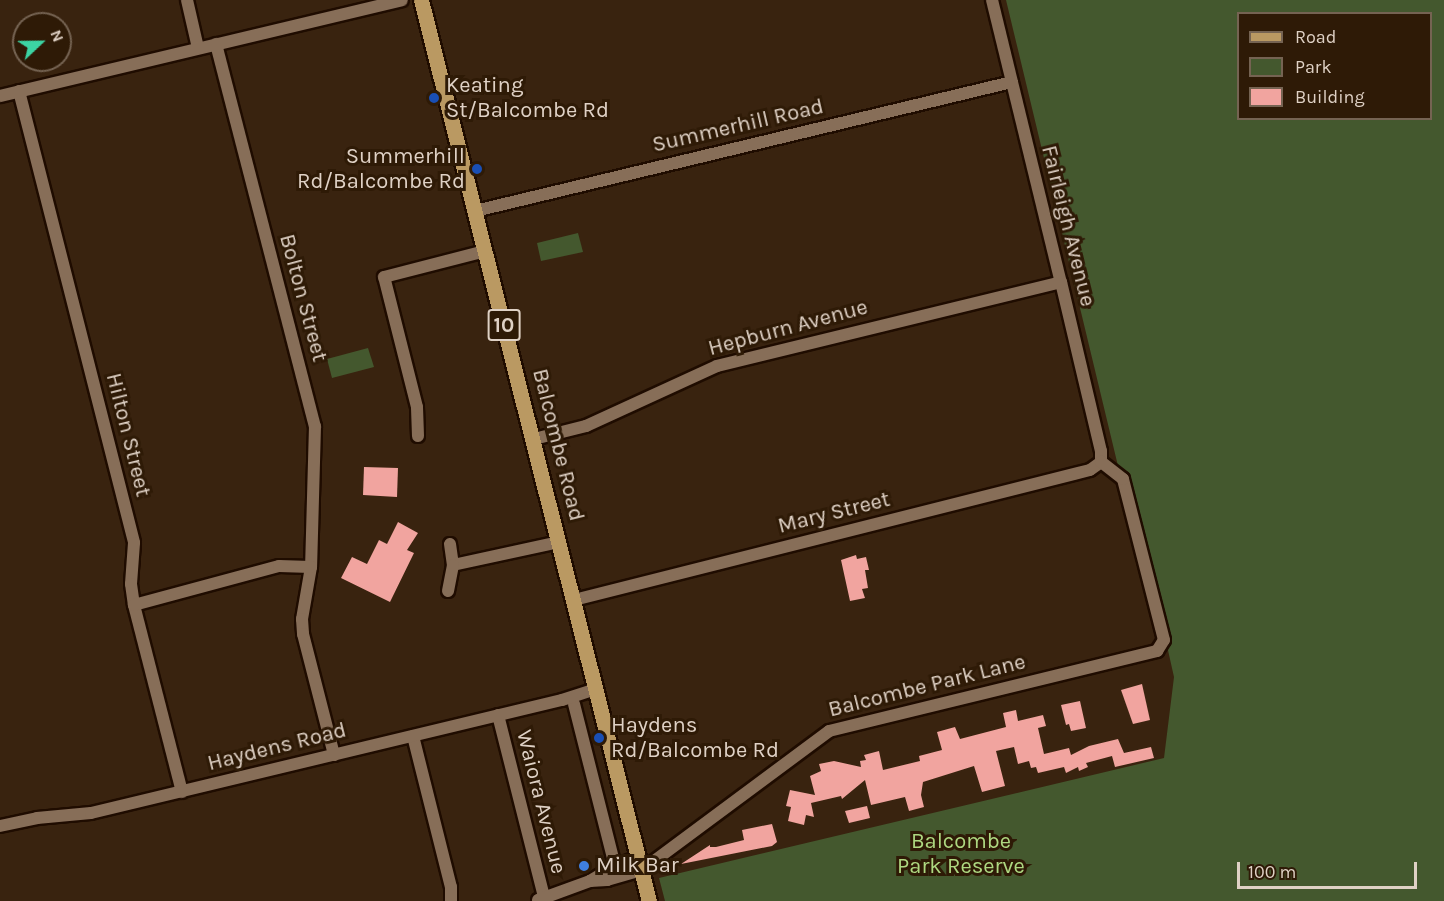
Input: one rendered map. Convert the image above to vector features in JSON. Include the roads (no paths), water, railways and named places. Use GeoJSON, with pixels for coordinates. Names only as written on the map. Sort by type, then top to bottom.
{"type":"FeatureCollection","features":[{"type":"Feature","properties":{"kind":"main road","name":"Balcombe Road"},"geometry":{"type":"LineString","coordinates":[[421,0],[534,439],[649,901]]}},
{"type":"Feature","properties":{"kind":"street"},"geometry":{"type":"LineString","coordinates":[[187,0],[198,48]]}},
{"type":"Feature","properties":{"kind":"street"},"geometry":{"type":"LineString","coordinates":[[0,96],[402,0]]}},
{"type":"Feature","properties":{"kind":"street","name":"Fairleigh Avenue"},"geometry":{"type":"LineString","coordinates":[[992,0],[1061,282],[1102,456],[1101,462]]}},
{"type":"Feature","properties":{"kind":"street","name":"Bolton Street"},"geometry":{"type":"LineString","coordinates":[[216,44],[315,426],[311,567],[302,619],[303,634],[334,755]]}},
{"type":"Feature","properties":{"kind":"street","name":"Summerhill Road"},"geometry":{"type":"LineString","coordinates":[[475,211],[1012,82]]}},
{"type":"Feature","properties":{"kind":"street","name":"Hilton Street"},"geometry":{"type":"LineString","coordinates":[[19,91],[134,543],[130,584],[134,605],[182,792]]}},
{"type":"Feature","properties":{"kind":"street"},"geometry":{"type":"LineString","coordinates":[[418,436],[417,407],[384,277],[485,251]]}},
{"type":"Feature","properties":{"kind":"street","name":"Hepburn Avenue"},"geometry":{"type":"LineString","coordinates":[[534,439],[586,426],[717,366],[1061,282]]}},
{"type":"Feature","properties":{"kind":"street","name":"Mary Street"},"geometry":{"type":"LineString","coordinates":[[574,600],[1090,471],[1101,462]]}},
{"type":"Feature","properties":{"kind":"street","name":"Balcombe Park Lane"},"geometry":{"type":"LineString","coordinates":[[640,864],[829,731],[1157,651],[1164,640],[1123,479],[1101,462]]}},
{"type":"Feature","properties":{"kind":"street"},"geometry":{"type":"LineString","coordinates":[[453,565],[560,542]]}},
{"type":"Feature","properties":{"kind":"street"},"geometry":{"type":"LineString","coordinates":[[448,591],[453,565],[450,544]]}},
{"type":"Feature","properties":{"kind":"street"},"geometry":{"type":"LineString","coordinates":[[134,605],[279,566],[311,567]]}},
{"type":"Feature","properties":{"kind":"street","name":"Haydens Road"},"geometry":{"type":"LineString","coordinates":[[0,826],[37,818],[91,813],[598,694]]}},
{"type":"Feature","properties":{"kind":"street"},"geometry":{"type":"LineString","coordinates":[[568,702],[615,866]]}},
{"type":"Feature","properties":{"kind":"street","name":"Waiora Avenue"},"geometry":{"type":"LineString","coordinates":[[498,716],[541,899]]}},
{"type":"Feature","properties":{"kind":"street"},"geometry":{"type":"LineString","coordinates":[[413,736],[450,887],[451,901]]}},
{"type":"Feature","properties":{"kind":"street"},"geometry":{"type":"LineString","coordinates":[[541,899],[590,881],[615,866],[640,864]]}},
{"type":"Feature","properties":{"kind":"street"},"geometry":{"type":"LineString","coordinates":[[590,881],[607,880],[640,864]]}},
{"type":"Feature","properties":{"kind":"place","name":"Keating St/Balcombe Rd"},"geometry":{"type":"Point","coordinates":[434,98]}},
{"type":"Feature","properties":{"kind":"place","name":"Summerhill Rd/Balcombe Rd"},"geometry":{"type":"Point","coordinates":[477,169]}},
{"type":"Feature","properties":{"kind":"place","name":"Haydens Rd/Balcombe Rd"},"geometry":{"type":"Point","coordinates":[599,738]}},
{"type":"Feature","properties":{"kind":"place","name":"Milk Bar"},"geometry":{"type":"Point","coordinates":[584,866]}},
{"type":"Feature","properties":{"kind":"park label","name":"Balcombe Park Reserve"},"geometry":{"type":"Point","coordinates":[961,854]}}]}
